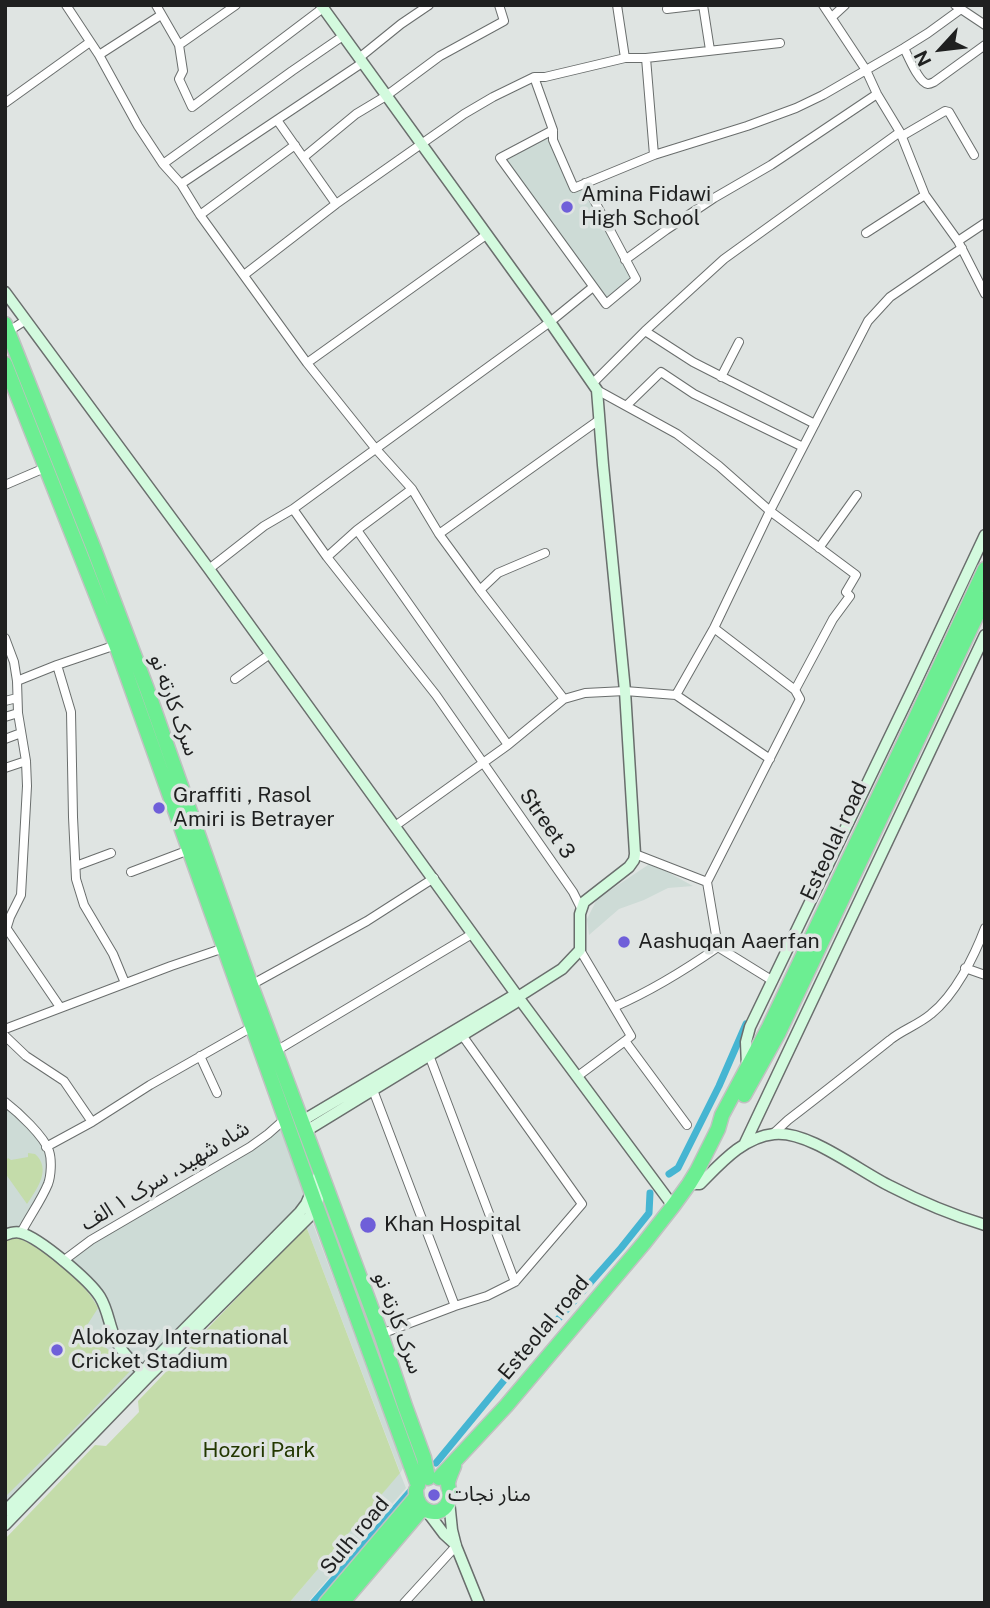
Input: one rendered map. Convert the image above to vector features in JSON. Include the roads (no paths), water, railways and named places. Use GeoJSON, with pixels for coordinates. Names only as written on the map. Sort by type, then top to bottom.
{"type":"FeatureCollection","features":[{"type":"Feature","properties":{"kind":"highway","name":"سرک کارته نو"},"geometry":{"type":"LineString","coordinates":[[7,328],[146,689],[304,1126],[318,1181],[316,1205],[428,1492]]}},
{"type":"Feature","properties":{"kind":"highway","name":"سرک کارته نو"},"geometry":{"type":"LineString","coordinates":[[5,363],[116,645],[285,1119],[318,1181],[381,1334],[424,1458],[428,1492]]}},
{"type":"Feature","properties":{"kind":"highway","name":"Esteolal road"},"geometry":{"type":"LineString","coordinates":[[718,1129],[731,1120],[779,1032],[985,569]]}},
{"type":"Feature","properties":{"kind":"highway","name":"Esteolal road"},"geometry":{"type":"LineString","coordinates":[[428,1492],[506,1406],[639,1248],[689,1184],[985,598]]}},
{"type":"Feature","properties":{"kind":"highway"},"geometry":{"type":"LineString","coordinates":[[428,1492],[450,1496],[449,1501],[442,1509],[431,1511],[428,1492]]}},
{"type":"Feature","properties":{"kind":"highway","name":"Sulh road"},"geometry":{"type":"LineString","coordinates":[[326,1603],[428,1492]]}},
{"type":"Feature","properties":{"kind":"highway","name":"Sulh road"},"geometry":{"type":"LineString","coordinates":[[342,1603],[428,1492]]}},
{"type":"Feature","properties":{"kind":"street"},"geometry":{"type":"LineString","coordinates":[[66,5],[99,55],[138,126],[163,164],[181,184],[200,215],[307,363],[375,449],[412,489],[439,534],[564,699]]}},
{"type":"Feature","properties":{"kind":"street"},"geometry":{"type":"LineString","coordinates":[[156,5],[178,44],[183,71],[179,79],[192,107],[322,7],[595,387],[688,442],[770,511],[856,576],[846,592],[850,596],[833,619],[794,690]]}},
{"type":"Feature","properties":{"kind":"street"},"geometry":{"type":"LineString","coordinates":[[178,44],[236,5]]}},
{"type":"Feature","properties":{"kind":"street"},"geometry":{"type":"LineString","coordinates":[[181,184],[277,120],[360,60],[401,24],[429,5]]}},
{"type":"Feature","properties":{"kind":"street"},"geometry":{"type":"LineString","coordinates":[[304,157],[356,114],[386,96],[440,56],[504,21],[499,5]]}},
{"type":"Feature","properties":{"kind":"street"},"geometry":{"type":"LineString","coordinates":[[617,5],[625,58]]}},
{"type":"Feature","properties":{"kind":"street"},"geometry":{"type":"LineString","coordinates":[[667,9],[701,5],[710,50]]}},
{"type":"Feature","properties":{"kind":"street"},"geometry":{"type":"LineString","coordinates":[[823,5],[866,70],[901,134],[925,195],[960,245],[985,294]]}},
{"type":"Feature","properties":{"kind":"street"},"geometry":{"type":"LineString","coordinates":[[832,17],[845,5]]}},
{"type":"Feature","properties":{"kind":"street"},"geometry":{"type":"LineString","coordinates":[[534,77],[553,130],[553,140],[574,188],[654,155],[796,108],[904,48],[928,33],[958,7],[985,24]]}},
{"type":"Feature","properties":{"kind":"street"},"geometry":{"type":"LineString","coordinates":[[99,55],[161,15]]}},
{"type":"Feature","properties":{"kind":"street"},"geometry":{"type":"LineString","coordinates":[[163,164],[343,37]]}},
{"type":"Feature","properties":{"kind":"street"},"geometry":{"type":"LineString","coordinates":[[6,102],[90,42]]}},
{"type":"Feature","properties":{"kind":"street"},"geometry":{"type":"LineString","coordinates":[[244,275],[336,204],[464,114],[534,77],[545,77],[625,58],[780,43]]}},
{"type":"Feature","properties":{"kind":"street"},"geometry":{"type":"LineString","coordinates":[[904,48],[920,78],[929,84],[985,45]]}},
{"type":"Feature","properties":{"kind":"street"},"geometry":{"type":"LineString","coordinates":[[646,58],[654,155]]}},
{"type":"Feature","properties":{"kind":"street"},"geometry":{"type":"LineString","coordinates":[[625,260],[713,198],[782,158],[877,94]]}},
{"type":"Feature","properties":{"kind":"street"},"geometry":{"type":"LineString","coordinates":[[578,1076],[631,1036],[580,950],[579,924],[584,902],[629,867],[635,854],[625,691],[595,387],[645,331],[724,259],[901,134],[945,111],[949,112],[974,155]]}},
{"type":"Feature","properties":{"kind":"street"},"geometry":{"type":"LineString","coordinates":[[277,120],[336,204]]}},
{"type":"Feature","properties":{"kind":"street"},"geometry":{"type":"LineString","coordinates":[[553,130],[499,158],[606,304],[636,279],[584,183]]}},
{"type":"Feature","properties":{"kind":"street"},"geometry":{"type":"LineString","coordinates":[[200,215],[295,145]]}},
{"type":"Feature","properties":{"kind":"street"},"geometry":{"type":"LineString","coordinates":[[866,233],[925,195]]}},
{"type":"Feature","properties":{"kind":"street"},"geometry":{"type":"LineString","coordinates":[[676,695],[714,628],[770,511],[868,321],[890,297],[985,223]]}},
{"type":"Feature","properties":{"kind":"street"},"geometry":{"type":"LineString","coordinates":[[307,363],[486,234]]}},
{"type":"Feature","properties":{"kind":"street"},"geometry":{"type":"LineString","coordinates":[[208,569],[550,321],[593,286]]}},
{"type":"Feature","properties":{"kind":"street"},"geometry":{"type":"LineString","coordinates":[[5,292],[673,1206]]}},
{"type":"Feature","properties":{"kind":"street"},"geometry":{"type":"LineString","coordinates":[[7,328],[26,320]]}},
{"type":"Feature","properties":{"kind":"street"},"geometry":{"type":"LineString","coordinates":[[645,331],[693,362],[815,424]]}},
{"type":"Feature","properties":{"kind":"street"},"geometry":{"type":"LineString","coordinates":[[721,377],[739,342]]}},
{"type":"Feature","properties":{"kind":"street"},"geometry":{"type":"LineString","coordinates":[[626,406],[661,372],[694,394],[803,447]]}},
{"type":"Feature","properties":{"kind":"street"},"geometry":{"type":"LineString","coordinates":[[439,534],[599,420]]}},
{"type":"Feature","properties":{"kind":"street"},"geometry":{"type":"LineString","coordinates":[[5,485],[47,467]]}},
{"type":"Feature","properties":{"kind":"street"},"geometry":{"type":"LineString","coordinates":[[327,557],[412,489]]}},
{"type":"Feature","properties":{"kind":"street"},"geometry":{"type":"LineString","coordinates":[[819,548],[857,495]]}},
{"type":"Feature","properties":{"kind":"street","name":"Street 3"},"geometry":{"type":"LineString","coordinates":[[293,509],[327,557],[436,695],[573,892],[581,908]]}},
{"type":"Feature","properties":{"kind":"street"},"geometry":{"type":"LineString","coordinates":[[358,530],[508,745]]}},
{"type":"Feature","properties":{"kind":"street"},"geometry":{"type":"LineString","coordinates":[[748,1069],[747,1035],[771,980],[985,535]]}},
{"type":"Feature","properties":{"kind":"street"},"geometry":{"type":"LineString","coordinates":[[480,590],[498,573],[545,553]]}},
{"type":"Feature","properties":{"kind":"street"},"geometry":{"type":"LineString","coordinates":[[714,628],[794,690],[800,699],[707,883],[718,947],[771,980]]}},
{"type":"Feature","properties":{"kind":"street"},"geometry":{"type":"LineString","coordinates":[[745,1143],[985,635]]}},
{"type":"Feature","properties":{"kind":"street"},"geometry":{"type":"LineString","coordinates":[[5,638],[14,662],[17,681],[27,786],[21,895],[6,931],[60,1007]]}},
{"type":"Feature","properties":{"kind":"street"},"geometry":{"type":"LineString","coordinates":[[17,681],[116,645]]}},
{"type":"Feature","properties":{"kind":"street"},"geometry":{"type":"LineString","coordinates":[[235,679],[270,654]]}},
{"type":"Feature","properties":{"kind":"street"},"geometry":{"type":"LineString","coordinates":[[57,665],[71,712],[76,879],[85,905],[113,954],[125,983]]}},
{"type":"Feature","properties":{"kind":"street"},"geometry":{"type":"LineString","coordinates":[[395,826],[508,745],[564,699],[586,693],[625,691],[676,695],[770,759]]}},
{"type":"Feature","properties":{"kind":"street"},"geometry":{"type":"LineString","coordinates":[[5,701],[18,698]]}},
{"type":"Feature","properties":{"kind":"street"},"geometry":{"type":"LineString","coordinates":[[5,717],[18,713]]}},
{"type":"Feature","properties":{"kind":"street"},"geometry":{"type":"LineString","coordinates":[[5,739],[21,733]]}},
{"type":"Feature","properties":{"kind":"street"},"geometry":{"type":"LineString","coordinates":[[5,768],[26,761]]}},
{"type":"Feature","properties":{"kind":"street"},"geometry":{"type":"LineString","coordinates":[[131,872],[189,850]]}},
{"type":"Feature","properties":{"kind":"street"},"geometry":{"type":"LineString","coordinates":[[76,866],[111,853]]}},
{"type":"Feature","properties":{"kind":"street"},"geometry":{"type":"LineString","coordinates":[[635,854],[707,883]]}},
{"type":"Feature","properties":{"kind":"street"},"geometry":{"type":"LineString","coordinates":[[251,985],[355,928],[433,878]]}},
{"type":"Feature","properties":{"kind":"street"},"geometry":{"type":"LineString","coordinates":[[773,1134],[897,1034],[932,1014],[960,980],[977,950],[985,928]]}},
{"type":"Feature","properties":{"kind":"street"},"geometry":{"type":"LineString","coordinates":[[276,1051],[472,934]]}},
{"type":"Feature","properties":{"kind":"street"},"geometry":{"type":"LineString","coordinates":[[614,1007],[671,978],[718,947]]}},
{"type":"Feature","properties":{"kind":"street"},"geometry":{"type":"LineString","coordinates":[[5,1029],[224,948]]}},
{"type":"Feature","properties":{"kind":"street"},"geometry":{"type":"LineString","coordinates":[[304,1126],[373,1090],[515,1003],[518,997],[562,969],[580,950]]}},
{"type":"Feature","properties":{"kind":"street"},"geometry":{"type":"LineString","coordinates":[[965,968],[985,975]]}},
{"type":"Feature","properties":{"kind":"street"},"geometry":{"type":"LineString","coordinates":[[304,1126],[511,997],[518,997]]}},
{"type":"Feature","properties":{"kind":"street"},"geometry":{"type":"LineString","coordinates":[[46,1147],[252,1027]]}},
{"type":"Feature","properties":{"kind":"street"},"geometry":{"type":"LineString","coordinates":[[381,1334],[486,1296],[516,1282],[582,1204],[462,1035]]}},
{"type":"Feature","properties":{"kind":"street"},"geometry":{"type":"LineString","coordinates":[[5,1036],[26,1056],[64,1081],[92,1122]]}},
{"type":"Feature","properties":{"kind":"street"},"geometry":{"type":"LineString","coordinates":[[625,1041],[687,1125]]}},
{"type":"Feature","properties":{"kind":"street"},"geometry":{"type":"LineString","coordinates":[[429,1055],[516,1282]]}},
{"type":"Feature","properties":{"kind":"street"},"geometry":{"type":"LineString","coordinates":[[200,1056],[217,1093]]}},
{"type":"Feature","properties":{"kind":"street"},"geometry":{"type":"LineString","coordinates":[[373,1090],[455,1306]]}},
{"type":"Feature","properties":{"kind":"street"},"geometry":{"type":"LineString","coordinates":[[5,1102],[23,1117],[49,1150],[49,1183],[21,1233]]}},
{"type":"Feature","properties":{"kind":"street","name":"شاه شهید، سرک ۱ الف"},"geometry":{"type":"LineString","coordinates":[[63,1261],[91,1240],[250,1147],[285,1119]]}},
{"type":"Feature","properties":{"kind":"street"},"geometry":{"type":"LineString","coordinates":[[689,1184],[700,1184],[745,1143],[773,1134],[785,1134],[823,1147],[867,1174],[928,1205],[985,1225]]}},
{"type":"Feature","properties":{"kind":"street"},"geometry":{"type":"LineString","coordinates":[[5,1525],[300,1212],[318,1181]]}},
{"type":"Feature","properties":{"kind":"street"},"geometry":{"type":"LineString","coordinates":[[5,1511],[309,1217],[316,1205]]}},
{"type":"Feature","properties":{"kind":"street"},"geometry":{"type":"LineString","coordinates":[[5,1235],[21,1233],[36,1240],[97,1292],[106,1309],[115,1338],[125,1354],[145,1374]]}},
{"type":"Feature","properties":{"kind":"street"},"geometry":{"type":"LineString","coordinates":[[428,1492],[444,1534],[456,1546]]}},
{"type":"Feature","properties":{"kind":"street"},"geometry":{"type":"LineString","coordinates":[[449,1501],[456,1546],[479,1603]]}},
{"type":"Feature","properties":{"kind":"street"},"geometry":{"type":"LineString","coordinates":[[404,1603],[456,1546]]}},
{"type":"Feature","properties":{"kind":"waterway"},"geometry":{"type":"LineString","coordinates":[[669,1174],[678,1168],[746,1024]]}},
{"type":"Feature","properties":{"kind":"waterway"},"geometry":{"type":"LineString","coordinates":[[436,1463],[649,1213],[650,1193]]}},
{"type":"Feature","properties":{"kind":"waterway"},"geometry":{"type":"LineString","coordinates":[[313,1603],[414,1487]]}},
{"type":"Feature","properties":{"kind":"place","name":"Amina Fidawi High School"},"geometry":{"type":"Point","coordinates":[567,207]}},
{"type":"Feature","properties":{"kind":"place","name":"Graffiti , Rasol Amiri is Betrayer"},"geometry":{"type":"Point","coordinates":[159,808]}},
{"type":"Feature","properties":{"kind":"place","name":"Aashuqan Aaerfan"},"geometry":{"type":"Point","coordinates":[624,942]}},
{"type":"Feature","properties":{"kind":"place","name":"Khan Hospital"},"geometry":{"type":"Point","coordinates":[368,1225]}},
{"type":"Feature","properties":{"kind":"place","name":"Alokozay International Cricket Stadium"},"geometry":{"type":"Point","coordinates":[57,1350]}},
{"type":"Feature","properties":{"kind":"place","name":"منار نجات"},"geometry":{"type":"Point","coordinates":[434,1495]}},
{"type":"Feature","properties":{"kind":"park label","name":"Hozori Park"},"geometry":{"type":"Point","coordinates":[259,1451]}}]}
